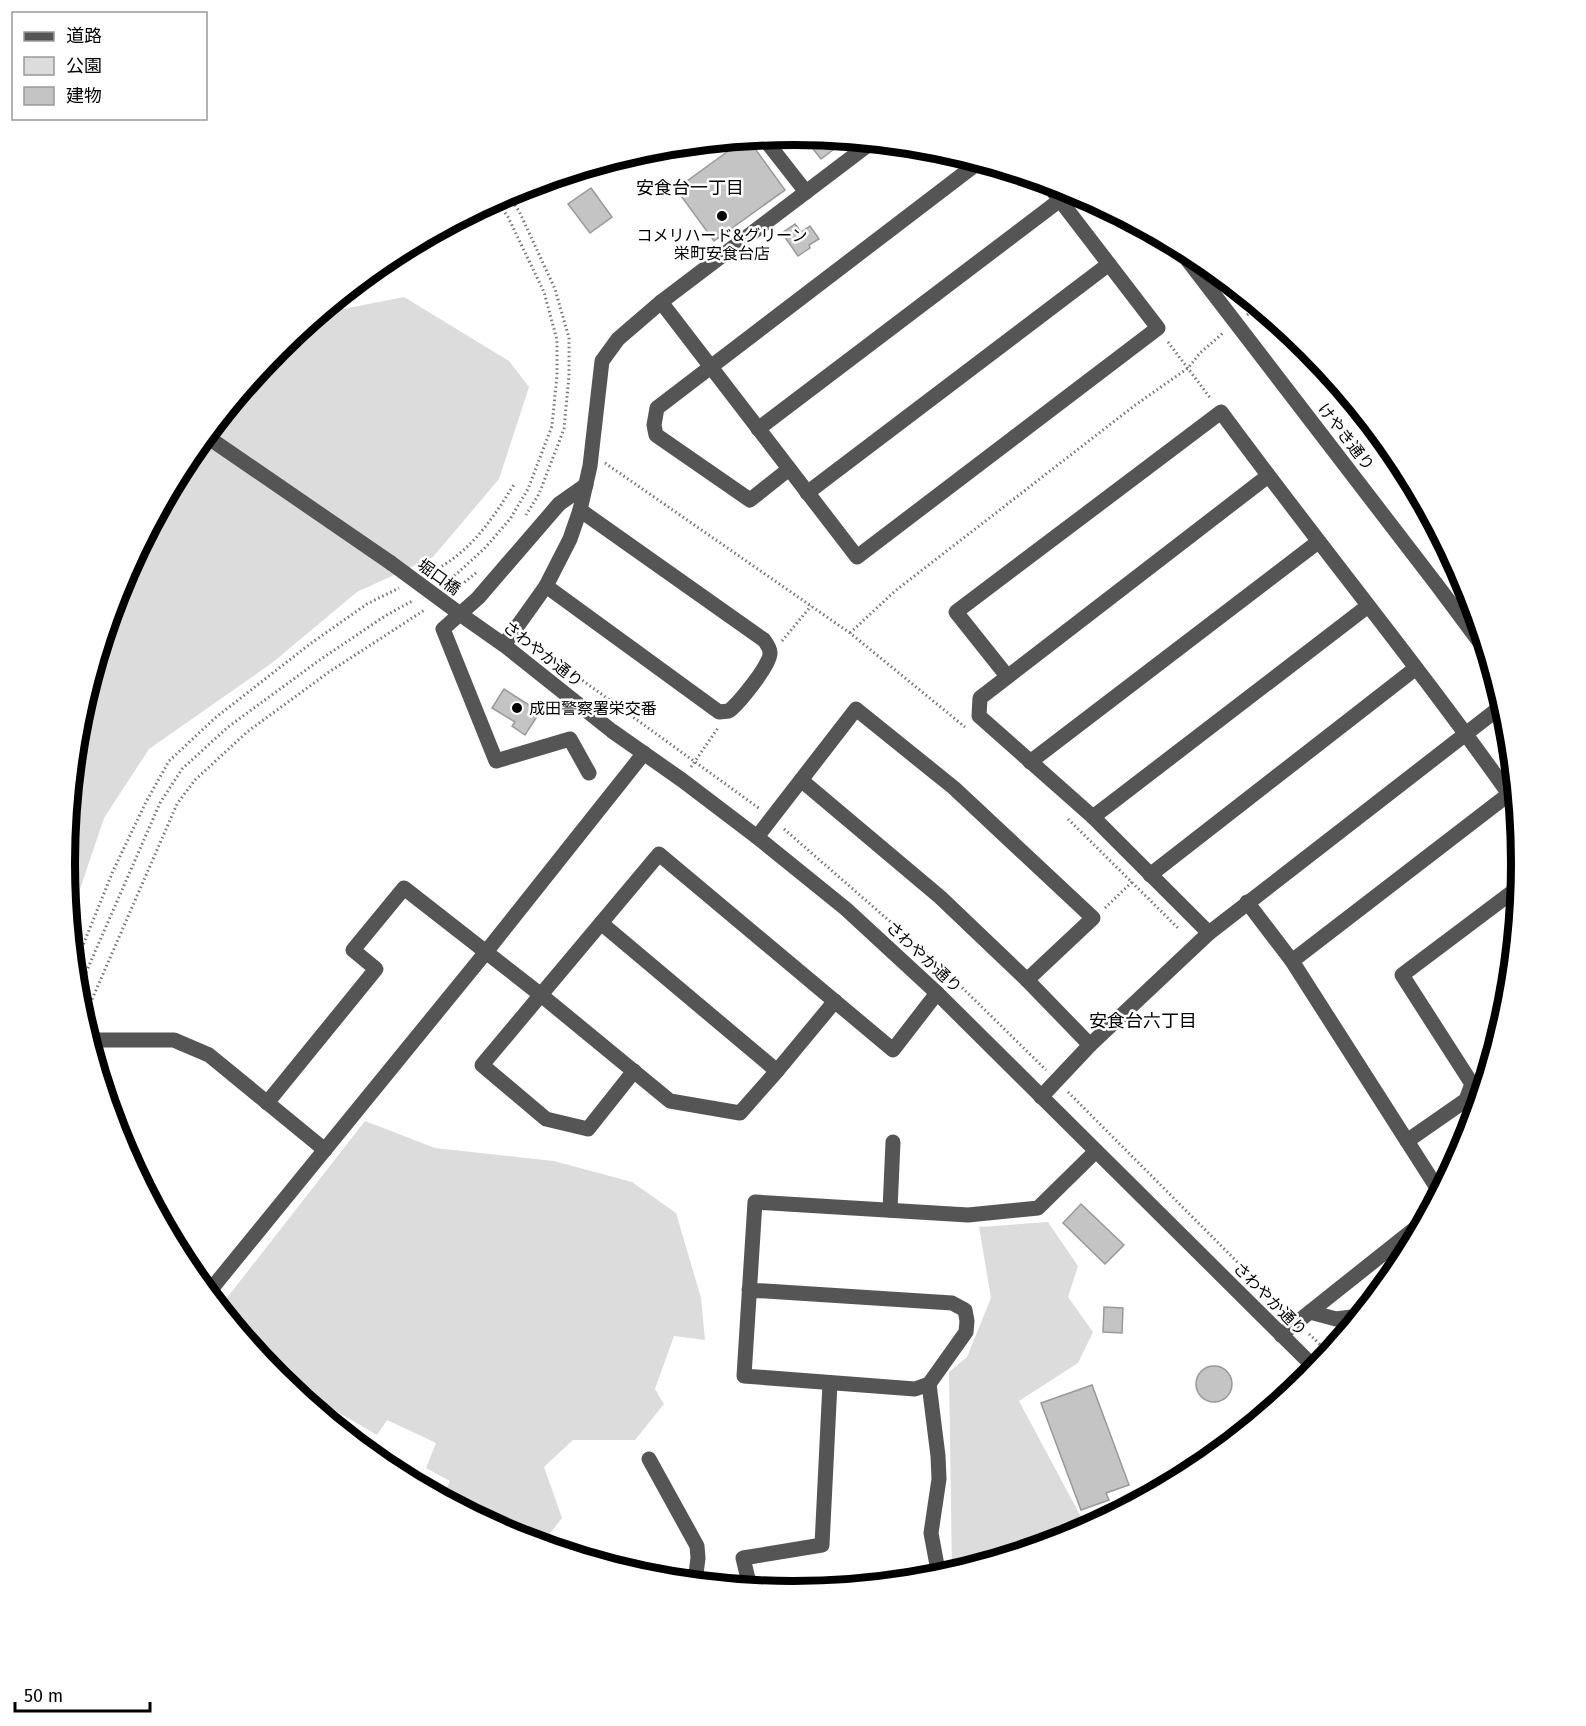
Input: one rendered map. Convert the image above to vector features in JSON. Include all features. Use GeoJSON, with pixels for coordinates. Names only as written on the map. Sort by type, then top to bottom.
{"type":"FeatureCollection","features":[{"type":"Feature","properties":{"kind":"street"},"geometry":{"type":"LineString","coordinates":[[770,146],[806,192]]}},
{"type":"Feature","properties":{"kind":"street"},"geometry":{"type":"LineString","coordinates":[[504,645],[546,586],[570,539],[580,510],[593,444],[602,361],[618,339],[661,302],[863,149]]}},
{"type":"Feature","properties":{"kind":"street"},"geometry":{"type":"LineString","coordinates":[[789,469],[750,500],[656,435],[654,425],[657,408],[972,167]]}},
{"type":"Feature","properties":{"kind":"street"},"geometry":{"type":"LineString","coordinates":[[661,302],[857,557],[1158,328],[1057,196]]}},
{"type":"Feature","properties":{"kind":"street"},"geometry":{"type":"LineString","coordinates":[[758,429],[1060,200]]}},
{"type":"Feature","properties":{"kind":"street"},"geometry":{"type":"LineString","coordinates":[[807,493],[1109,264]]}},
{"type":"Feature","properties":{"kind":"street","name":"けやき通り"},"geometry":{"type":"LineString","coordinates":[[1190,265],[1474,634]]}},
{"type":"Feature","properties":{"kind":"street"},"geometry":{"type":"LineString","coordinates":[[1007,676],[957,612],[1221,412],[1466,733],[1507,792]]}},
{"type":"Feature","properties":{"kind":"street","name":"堀口橋"},"geometry":{"type":"LineString","coordinates":[[213,441],[467,619]]}},
{"type":"Feature","properties":{"kind":"street"},"geometry":{"type":"LineString","coordinates":[[1209,933],[1093,816],[979,716],[980,698],[1268,476]]}},
{"type":"Feature","properties":{"kind":"street"},"geometry":{"type":"LineString","coordinates":[[585,485],[559,504],[478,598],[443,629],[496,761],[570,739],[589,773]]}},
{"type":"Feature","properties":{"kind":"street"},"geometry":{"type":"LineString","coordinates":[[546,586],[719,712],[729,711],[737,705],[770,657],[770,651],[764,640],[580,510]]}},
{"type":"Feature","properties":{"kind":"street"},"geometry":{"type":"LineString","coordinates":[[1030,762],[1318,542]]}},
{"type":"Feature","properties":{"kind":"street"},"geometry":{"type":"LineString","coordinates":[[1093,816],[1368,606]]}},
{"type":"Feature","properties":{"kind":"street","name":"さわやか通り"},"geometry":{"type":"LineString","coordinates":[[467,619],[504,645],[612,731],[757,837],[846,909],[937,993],[1309,1362]]}},
{"type":"Feature","properties":{"kind":"street"},"geometry":{"type":"LineString","coordinates":[[1150,874],[1416,668]]}},
{"type":"Feature","properties":{"kind":"street"},"geometry":{"type":"LineString","coordinates":[[757,837],[856,709],[954,789],[1093,918],[1027,980]]}},
{"type":"Feature","properties":{"kind":"street"},"geometry":{"type":"LineString","coordinates":[[1041,1097],[1090,1045],[1209,933],[1246,902],[1494,711]]}},
{"type":"Feature","properties":{"kind":"street"},"geometry":{"type":"LineString","coordinates":[[213,1286],[486,952],[644,753]]}},
{"type":"Feature","properties":{"kind":"street"},"geometry":{"type":"LineString","coordinates":[[801,780],[940,897],[1027,980],[1090,1045]]}},
{"type":"Feature","properties":{"kind":"street"},"geometry":{"type":"LineString","coordinates":[[1292,961],[1508,802]]}},
{"type":"Feature","properties":{"kind":"street"},"geometry":{"type":"LineString","coordinates":[[634,1071],[588,1129],[546,1119],[482,1065],[659,854],[893,1050],[937,993]]}},
{"type":"Feature","properties":{"kind":"street"},"geometry":{"type":"LineString","coordinates":[[267,1103],[376,969],[353,950],[404,888],[541,995],[670,1101],[740,1113],[835,1001]]}},
{"type":"Feature","properties":{"kind":"street"},"geometry":{"type":"LineString","coordinates":[[1407,1141],[1466,1100],[1472,1084],[1402,975],[1510,894]]}},
{"type":"Feature","properties":{"kind":"street"},"geometry":{"type":"LineString","coordinates":[[1246,902],[1292,961],[1435,1184]]}},
{"type":"Feature","properties":{"kind":"street"},"geometry":{"type":"LineString","coordinates":[[601,923],[777,1071]]}},
{"type":"Feature","properties":{"kind":"street"},"geometry":{"type":"LineString","coordinates":[[97,1040],[174,1040],[209,1055],[325,1150]]}},
{"type":"Feature","properties":{"kind":"street"},"geometry":{"type":"LineString","coordinates":[[890,1210],[894,1142]]}},
{"type":"Feature","properties":{"kind":"street"},"geometry":{"type":"LineString","coordinates":[[749,1290],[952,1303],[965,1310],[966,1332],[929,1384],[915,1389],[744,1376],[749,1290],[755,1202],[968,1215],[1038,1208],[1095,1151]]}},
{"type":"Feature","properties":{"kind":"street"},"geometry":{"type":"LineString","coordinates":[[1281,1335],[1407,1235]]}},
{"type":"Feature","properties":{"kind":"street"},"geometry":{"type":"LineString","coordinates":[[1310,1312],[1336,1319],[1349,1317]]}},
{"type":"Feature","properties":{"kind":"street"},"geometry":{"type":"LineString","coordinates":[[748,1579],[743,1558],[822,1545],[830,1383]]}},
{"type":"Feature","properties":{"kind":"street"},"geometry":{"type":"LineString","coordinates":[[929,1384],[938,1456],[939,1479],[931,1533],[937,1566]]}},
{"type":"Feature","properties":{"kind":"street"},"geometry":{"type":"LineString","coordinates":[[649,1459],[697,1545],[696,1574]]}},
{"type":"Feature","properties":{"kind":"path"},"geometry":{"type":"LineString","coordinates":[[513,202],[555,289],[569,338],[569,376],[564,429],[539,494],[524,518]]}},
{"type":"Feature","properties":{"kind":"path"},"geometry":{"type":"LineString","coordinates":[[442,584],[484,549],[510,519],[528,489],[552,426],[557,375],[556,340],[539,282],[501,208]]}},
{"type":"Feature","properties":{"kind":"path"},"geometry":{"type":"LineString","coordinates":[[850,633],[904,584],[1134,406],[1188,368],[1200,353],[1252,311]]}},
{"type":"Feature","properties":{"kind":"path"},"geometry":{"type":"LineString","coordinates":[[1158,328],[1221,412]]}},
{"type":"Feature","properties":{"kind":"path"},"geometry":{"type":"LineString","coordinates":[[424,576],[443,566],[476,540],[515,483]]}},
{"type":"Feature","properties":{"kind":"path"},"geometry":{"type":"LineString","coordinates":[[449,595],[484,566]]}},
{"type":"Feature","properties":{"kind":"path"},"geometry":{"type":"LineString","coordinates":[[81,951],[113,871],[146,802],[169,761],[215,718],[310,644],[367,604],[405,585]]}},
{"type":"Feature","properties":{"kind":"path"},"geometry":{"type":"LineString","coordinates":[[84,976],[160,803],[182,770],[228,727],[330,653],[385,616],[414,600]]}},
{"type":"Feature","properties":{"kind":"path"},"geometry":{"type":"LineString","coordinates":[[770,657],[811,606]]}},
{"type":"Feature","properties":{"kind":"path"},"geometry":{"type":"LineString","coordinates":[[89,1005],[177,804],[195,780],[248,732],[329,672],[430,607]]}},
{"type":"Feature","properties":{"kind":"path"},"geometry":{"type":"LineString","coordinates":[[682,780],[729,711]]}},
{"type":"Feature","properties":{"kind":"path"},"geometry":{"type":"LineString","coordinates":[[1093,918],[1132,882]]}},
{"type":"Feature","properties":{"kind":"green space"},"geometry":{"type":"Polygon","coordinates":[[[404,297],[509,361],[529,387],[499,479],[433,557],[357,592],[272,663],[149,749],[104,818],[77,900],[77,816],[81,769],[89,723],[99,677],[113,632],[149,545],[171,504],[223,426],[285,355],[338,310],[404,297]]]}},
{"type":"Feature","properties":{"kind":"green space"},"geometry":{"type":"Polygon","coordinates":[[[365,1121],[435,1148],[554,1161],[632,1182],[676,1213],[701,1298],[705,1340],[674,1336],[655,1389],[664,1404],[635,1440],[573,1440],[544,1467],[562,1518],[547,1537],[475,1507],[445,1491],[450,1481],[426,1468],[436,1443],[387,1420],[377,1435],[316,1399],[296,1381],[226,1299],[365,1121]]]}},
{"type":"Feature","properties":{"kind":"green space"},"geometry":{"type":"Polygon","coordinates":[[[1048,1222],[1078,1266],[1068,1297],[1093,1332],[1078,1363],[1019,1401],[1082,1520],[1024,1543],[952,1563],[949,1372],[967,1357],[991,1298],[979,1227],[1048,1222]]]}},
{"type":"Feature","properties":{"kind":"building"},"geometry":{"type":"Polygon","coordinates":[[[811,146],[837,147],[821,159],[811,146]]]}},
{"type":"Feature","properties":{"kind":"building","name":"コメリハード&グリーン 栄町安食台店"},"geometry":{"type":"Polygon","coordinates":[[[754,147],[785,190],[714,241],[676,189],[732,148],[754,147]]]}},
{"type":"Feature","properties":{"kind":"building"},"geometry":{"type":"Polygon","coordinates":[[[591,188],[612,217],[590,233],[568,204],[591,188]]]}},
{"type":"Feature","properties":{"kind":"building"},"geometry":{"type":"Polygon","coordinates":[[[795,224],[801,232],[810,226],[819,239],[798,256],[782,233],[795,224]]]}},
{"type":"Feature","properties":{"kind":"building"},"geometry":{"type":"Polygon","coordinates":[[[504,689],[540,712],[525,735],[512,726],[515,722],[492,708],[504,689]]]}},
{"type":"Feature","properties":{"kind":"building"},"geometry":{"type":"Polygon","coordinates":[[[1081,1204],[1124,1245],[1105,1264],[1063,1223],[1081,1204]]]}},
{"type":"Feature","properties":{"kind":"building"},"geometry":{"type":"Polygon","coordinates":[[[1104,1307],[1123,1308],[1122,1333],[1103,1332],[1104,1307]]]}},
{"type":"Feature","properties":{"kind":"building"},"geometry":{"type":"Polygon","coordinates":[[[1214,1366],[1227,1371],[1232,1384],[1227,1397],[1214,1402],[1201,1397],[1196,1384],[1201,1371],[1214,1366]]]}},
{"type":"Feature","properties":{"kind":"building"},"geometry":{"type":"Polygon","coordinates":[[[1092,1385],[1129,1485],[1106,1493],[1109,1500],[1081,1510],[1041,1403],[1092,1385]]]}},
{"type":"Feature","properties":{"kind":"place","name":"コメリハード&グリーン 栄町安食台店"},"geometry":{"type":"Point","coordinates":[722,216]}},
{"type":"Feature","properties":{"kind":"place","name":"成田警察署栄交番"},"geometry":{"type":"Point","coordinates":[517,708]}},
{"type":"Feature","properties":{"kind":"district","name":"安食台一丁目"},"geometry":{"type":"Point","coordinates":[690,188]}},
{"type":"Feature","properties":{"kind":"district","name":"安食台六丁目"},"geometry":{"type":"Point","coordinates":[1143,1021]}}]}
